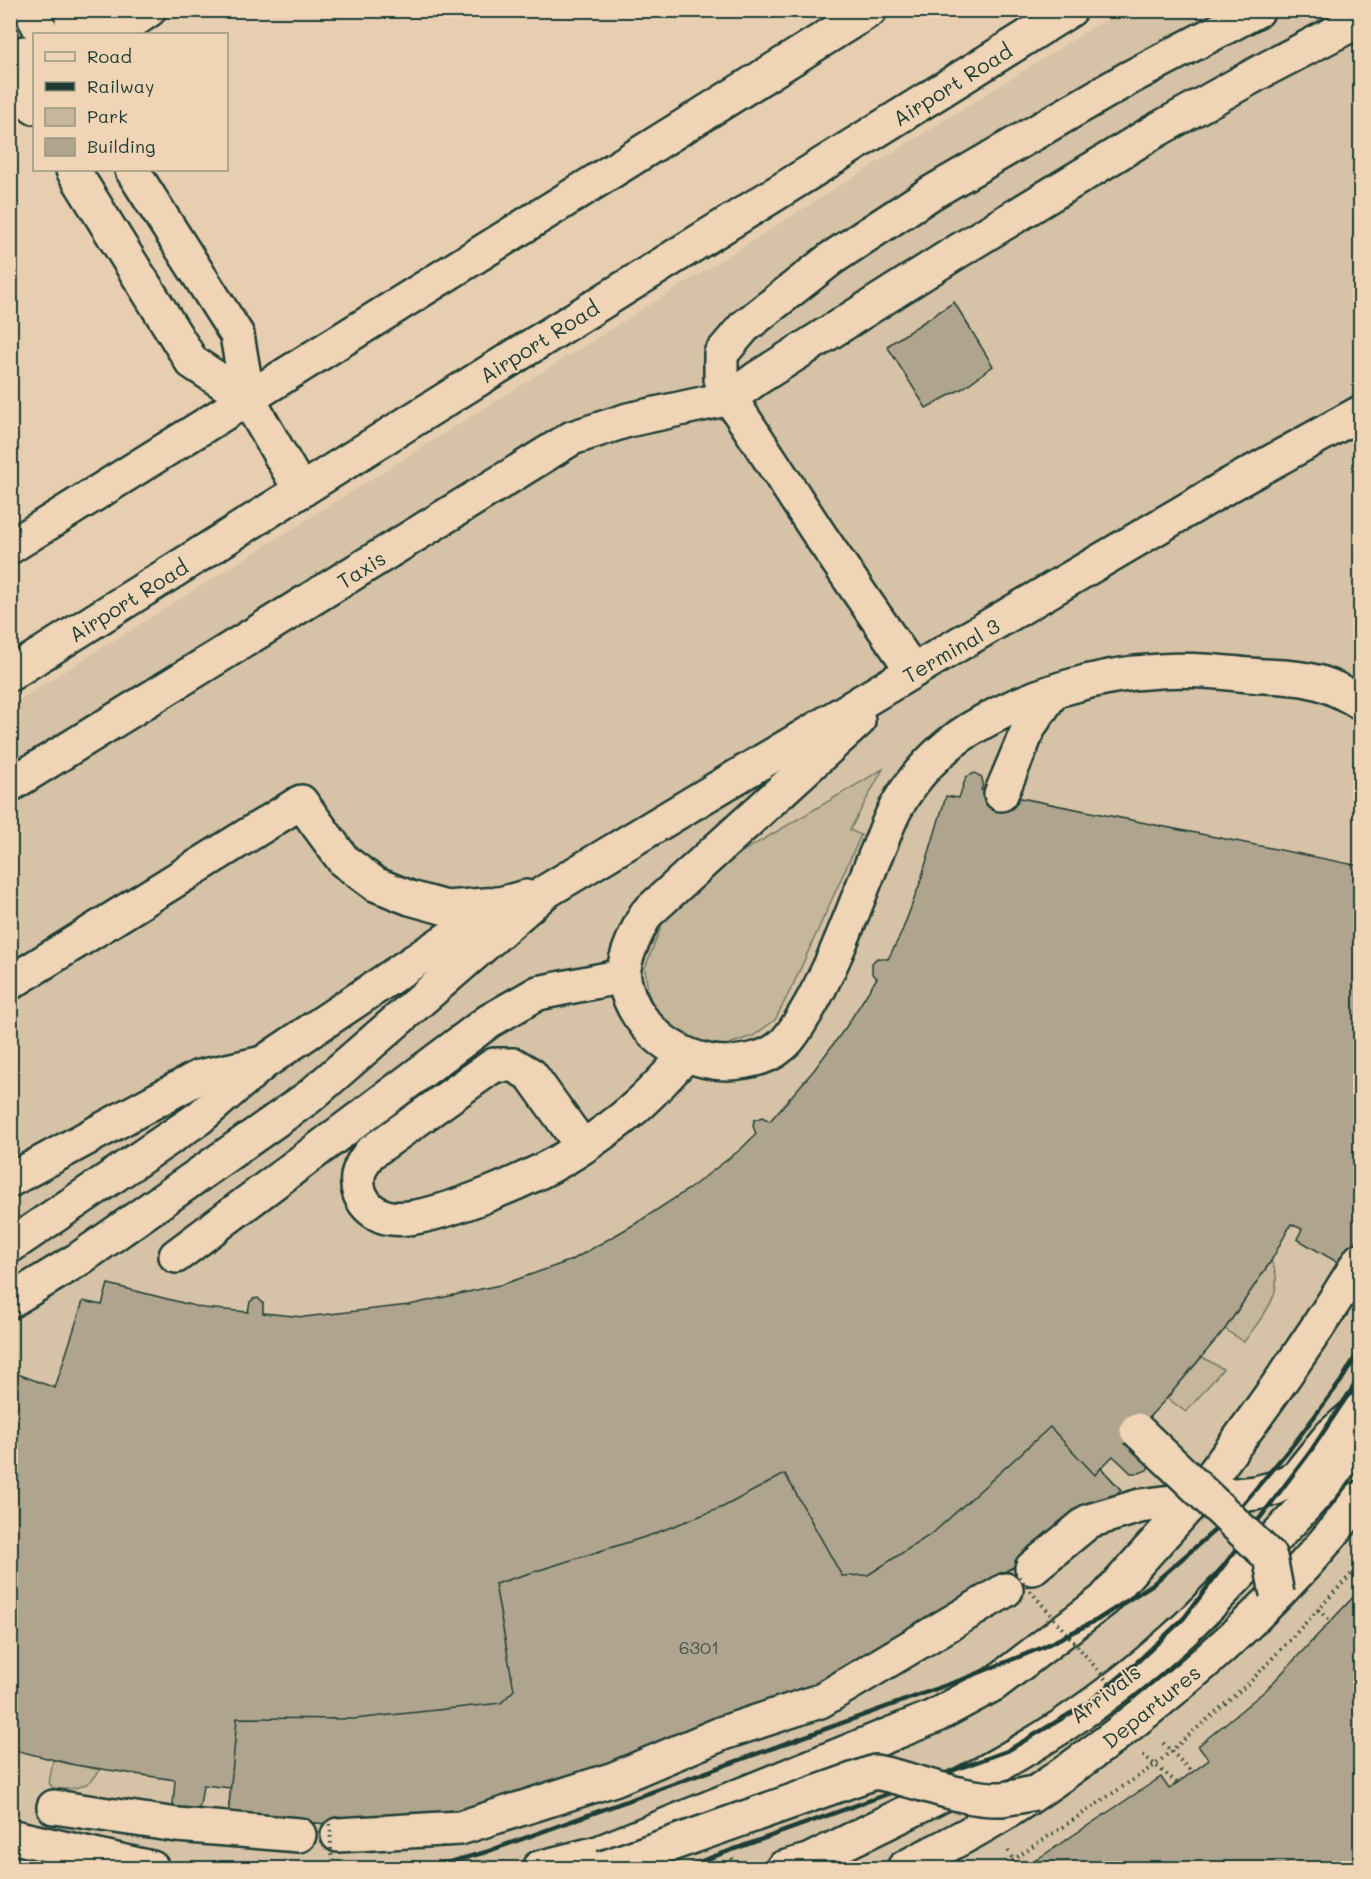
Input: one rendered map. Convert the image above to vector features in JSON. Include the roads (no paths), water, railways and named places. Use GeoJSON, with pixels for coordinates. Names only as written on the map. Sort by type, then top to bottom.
{"type":"FeatureCollection","features":[{"type":"Feature","properties":{"kind":"street"},"geometry":{"type":"LineString","coordinates":[[30,10],[33,38]]}},
{"type":"Feature","properties":{"kind":"street"},"geometry":{"type":"LineString","coordinates":[[71,22],[118,31],[149,10]]}},
{"type":"Feature","properties":{"kind":"street","name":"Airport Road"},"geometry":{"type":"LineString","coordinates":[[10,674],[1070,10]]}},
{"type":"Feature","properties":{"kind":"street"},"geometry":{"type":"LineString","coordinates":[[1258,10],[1129,78],[931,193],[832,258],[744,327],[721,354],[721,379],[730,398],[913,671],[646,914],[631,944],[623,976],[633,1003],[648,1027],[671,1048],[702,1062],[732,1064],[758,1059],[781,1047],[796,1030],[817,994],[896,807],[916,778],[940,753],[967,731],[1009,708],[1089,682],[1123,675],[1194,670],[1313,681],[1360,702]]}},
{"type":"Feature","properties":{"kind":"street"},"geometry":{"type":"LineString","coordinates":[[10,547],[862,13]]}},
{"type":"Feature","properties":{"kind":"street"},"geometry":{"type":"LineString","coordinates":[[730,398],[756,379],[955,253],[1155,131],[1360,20]]}},
{"type":"Feature","properties":{"kind":"street"},"geometry":{"type":"LineString","coordinates":[[33,52],[25,92],[33,105]]}},
{"type":"Feature","properties":{"kind":"street"},"geometry":{"type":"LineString","coordinates":[[74,171],[192,362],[248,399]]}},
{"type":"Feature","properties":{"kind":"street"},"geometry":{"type":"LineString","coordinates":[[133,171],[237,335],[248,399],[301,491]]}},
{"type":"Feature","properties":{"kind":"street","name":"Taxis"},"geometry":{"type":"LineString","coordinates":[[10,785],[572,438],[628,420],[730,398]]}},
{"type":"Feature","properties":{"kind":"street","name":"Terminal 3"},"geometry":{"type":"LineString","coordinates":[[545,892],[913,671],[1017,612],[1226,487],[1360,413]]}},
{"type":"Feature","properties":{"kind":"street"},"geometry":{"type":"LineString","coordinates":[[1001,794],[1030,725],[1052,693]]}},
{"type":"Feature","properties":{"kind":"street"},"geometry":{"type":"LineString","coordinates":[[10,983],[301,802],[344,861],[375,884],[410,898],[446,908],[500,904],[545,892]]}},
{"type":"Feature","properties":{"kind":"street"},"geometry":{"type":"LineString","coordinates":[[10,1300],[79,1259],[309,1097],[545,892]]}},
{"type":"Feature","properties":{"kind":"street"},"geometry":{"type":"LineString","coordinates":[[10,1246],[199,1118],[263,1063],[500,904]]}},
{"type":"Feature","properties":{"kind":"street"},"geometry":{"type":"LineString","coordinates":[[176,1256],[489,1021],[538,993],[623,976]]}},
{"type":"Feature","properties":{"kind":"street"},"geometry":{"type":"LineString","coordinates":[[582,1146],[531,1075],[514,1065],[494,1065],[370,1153],[362,1162],[358,1174],[358,1187],[362,1199],[370,1209],[392,1219],[406,1218],[446,1208],[504,1189],[560,1160],[582,1146],[621,1119],[663,1081],[686,1054]]}},
{"type":"Feature","properties":{"kind":"street"},"geometry":{"type":"LineString","coordinates":[[10,1180],[199,1077],[263,1063]]}},
{"type":"Feature","properties":{"kind":"street"},"geometry":{"type":"LineString","coordinates":[[539,1869],[598,1853],[900,1731],[933,1717],[994,1684],[1104,1600],[1195,1499],[1338,1297],[1360,1260]]}},
{"type":"Feature","properties":{"kind":"street"},"geometry":{"type":"LineString","coordinates":[[334,1830],[460,1828],[614,1779],[723,1733],[820,1701],[1016,1576],[1089,1521],[1140,1506],[1256,1493],[1275,1488],[1297,1477],[1330,1436],[1360,1410]]}},
{"type":"Feature","properties":{"kind":"street"},"geometry":{"type":"LineString","coordinates":[[1137,1430],[1269,1557],[1277,1594]]}},
{"type":"Feature","properties":{"kind":"street","name":"Arrivals"},"geometry":{"type":"LineString","coordinates":[[783,1869],[808,1861],[973,1780],[1097,1701],[1173,1641],[1247,1566],[1309,1502],[1352,1447],[1360,1431]]}},
{"type":"Feature","properties":{"kind":"street","name":"Departures"},"geometry":{"type":"LineString","coordinates":[[904,1869],[989,1822],[1034,1793],[1082,1760],[1185,1680],[1277,1594],[1331,1537],[1360,1498]]}},
{"type":"Feature","properties":{"kind":"street"},"geometry":{"type":"LineString","coordinates":[[943,1869],[1073,1786],[1177,1704],[1312,1580],[1360,1518]]}},
{"type":"Feature","properties":{"kind":"street"},"geometry":{"type":"LineString","coordinates":[[603,1869],[875,1772],[895,1775],[973,1797],[1002,1799],[1034,1793]]}},
{"type":"Feature","properties":{"kind":"street"},"geometry":{"type":"LineString","coordinates":[[54,1807],[177,1825],[299,1835]]}},
{"type":"Feature","properties":{"kind":"street"},"geometry":{"type":"LineString","coordinates":[[10,1836],[152,1869]]}},
{"type":"Feature","properties":{"kind":"railway"},"geometry":{"type":"LineString","coordinates":[[429,1868],[486,1852],[966,1678],[1041,1648],[1097,1620],[1153,1584],[1238,1510],[1296,1441],[1341,1381],[1360,1349]]}},
{"type":"Feature","properties":{"kind":"railway"},"geometry":{"type":"LineString","coordinates":[[682,1868],[1007,1751],[1088,1703],[1134,1665],[1184,1618],[1310,1452],[1360,1377]]}}]}
